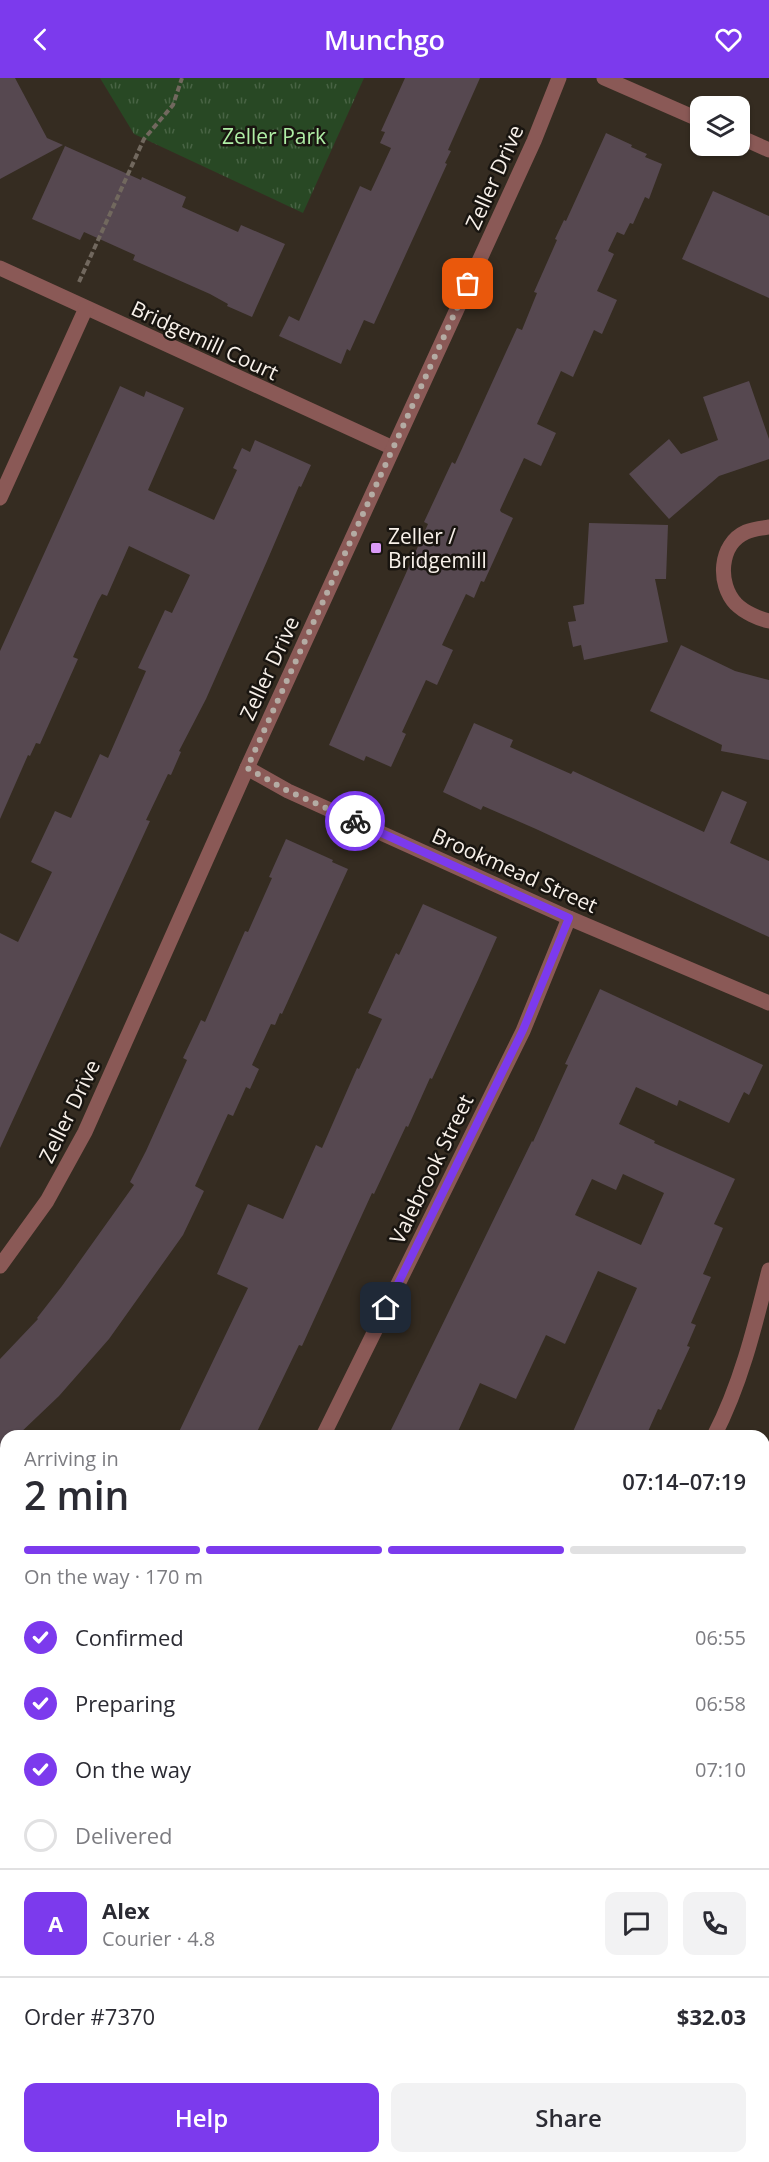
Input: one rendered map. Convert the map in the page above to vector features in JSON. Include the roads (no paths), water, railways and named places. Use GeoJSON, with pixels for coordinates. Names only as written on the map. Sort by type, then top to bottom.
{"type":"FeatureCollection","features":[{"type":"Feature","properties":{"kind":"street","name":"Zeller Drive"},"geometry":{"type":"LineString","coordinates":[[0,1266],[47,1201],[85,1131],[247,768],[534,141],[559,78]]}},
{"type":"Feature","properties":{"kind":"street"},"geometry":{"type":"LineString","coordinates":[[604,78],[690,116]]}},
{"type":"Feature","properties":{"kind":"street"},"geometry":{"type":"LineString","coordinates":[[750,141],[769,150]]}},
{"type":"Feature","properties":{"kind":"street","name":"Bridgemill Court"},"geometry":{"type":"LineString","coordinates":[[0,268],[393,448]]}},
{"type":"Feature","properties":{"kind":"street"},"geometry":{"type":"LineString","coordinates":[[0,498],[86,308]]}},
{"type":"Feature","properties":{"kind":"street"},"geometry":{"type":"LineString","coordinates":[[769,527],[746,532],[730,545],[723,565],[725,585],[736,604],[760,620],[769,621]]}},
{"type":"Feature","properties":{"kind":"street","name":"Brookmead Street"},"geometry":{"type":"LineString","coordinates":[[247,768],[288,791],[569,918],[769,1003]]}},
{"type":"Feature","properties":{"kind":"street","name":"Valebrook Street"},"geometry":{"type":"LineString","coordinates":[[326,1430],[523,1030],[569,918]]}},
{"type":"Feature","properties":{"kind":"street"},"geometry":{"type":"LineString","coordinates":[[717,1430],[742,1369],[769,1270]]}},
{"type":"Feature","properties":{"kind":"place","name":"Zeller / Bridgemill"},"geometry":{"type":"Point","coordinates":[376,548]}},
{"type":"Feature","properties":{"kind":"park label","name":"Zeller Park"},"geometry":{"type":"Point","coordinates":[274,136]}}]}
